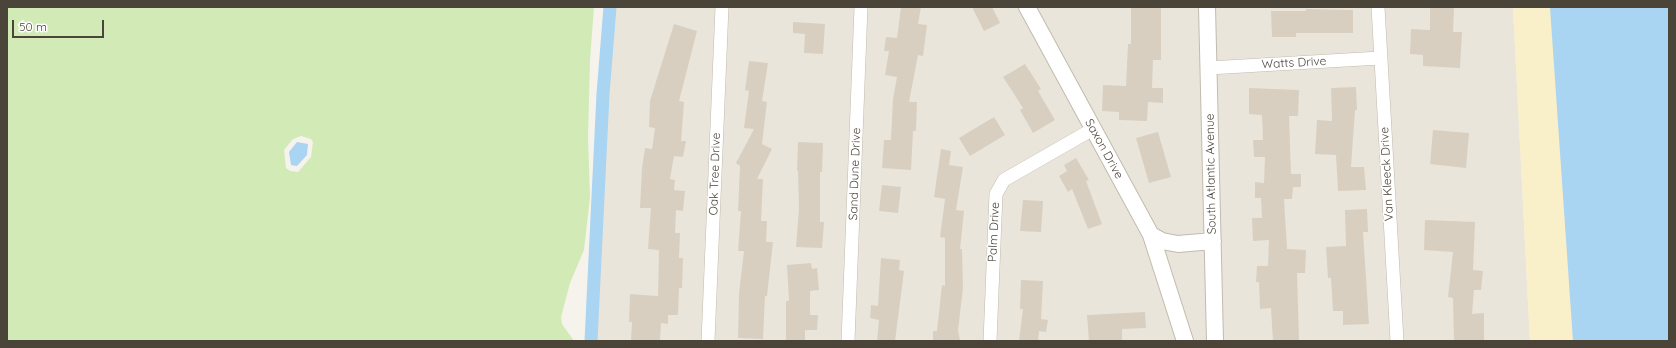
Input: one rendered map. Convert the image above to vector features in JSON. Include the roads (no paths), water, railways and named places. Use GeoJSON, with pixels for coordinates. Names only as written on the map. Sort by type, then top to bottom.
{"type":"FeatureCollection","features":[{"type":"Feature","properties":{"kind":"street","name":"Oak Tree Drive"},"geometry":{"type":"LineString","coordinates":[[708,341],[722,7]]}},
{"type":"Feature","properties":{"kind":"street","name":"Sand Dune Drive"},"geometry":{"type":"LineString","coordinates":[[848,341],[861,7]]}},
{"type":"Feature","properties":{"kind":"street","name":"Saxon Drive"},"geometry":{"type":"LineString","coordinates":[[1027,7],[1151,235],[1185,341]]}},
{"type":"Feature","properties":{"kind":"street","name":"South Atlantic Avenue"},"geometry":{"type":"LineString","coordinates":[[1207,7],[1215,341]]}},
{"type":"Feature","properties":{"kind":"street","name":"Van Kleeck Drive"},"geometry":{"type":"LineString","coordinates":[[1378,7],[1396,341]]}},
{"type":"Feature","properties":{"kind":"street","name":"Watts Drive"},"geometry":{"type":"LineString","coordinates":[[1209,68],[1380,58]]}},
{"type":"Feature","properties":{"kind":"street","name":"Palm Drive"},"geometry":{"type":"LineString","coordinates":[[990,341],[996,194],[1004,180],[1093,129]]}},
{"type":"Feature","properties":{"kind":"street"},"geometry":{"type":"LineString","coordinates":[[1151,235],[1162,241],[1178,244],[1213,241]]}},
{"type":"Feature","properties":{"kind":"water"},"geometry":{"type":"Polygon","coordinates":[[[1550,7],[1669,7],[1669,341],[1573,341],[1550,7]]]}},
{"type":"Feature","properties":{"kind":"water"},"geometry":{"type":"Polygon","coordinates":[[[297,142],[308,144],[307,155],[297,166],[291,165],[289,152],[297,142]]]}},
{"type":"Feature","properties":{"kind":"waterway"},"geometry":{"type":"LineString","coordinates":[[591,341],[603,94],[610,7]]}}]}
